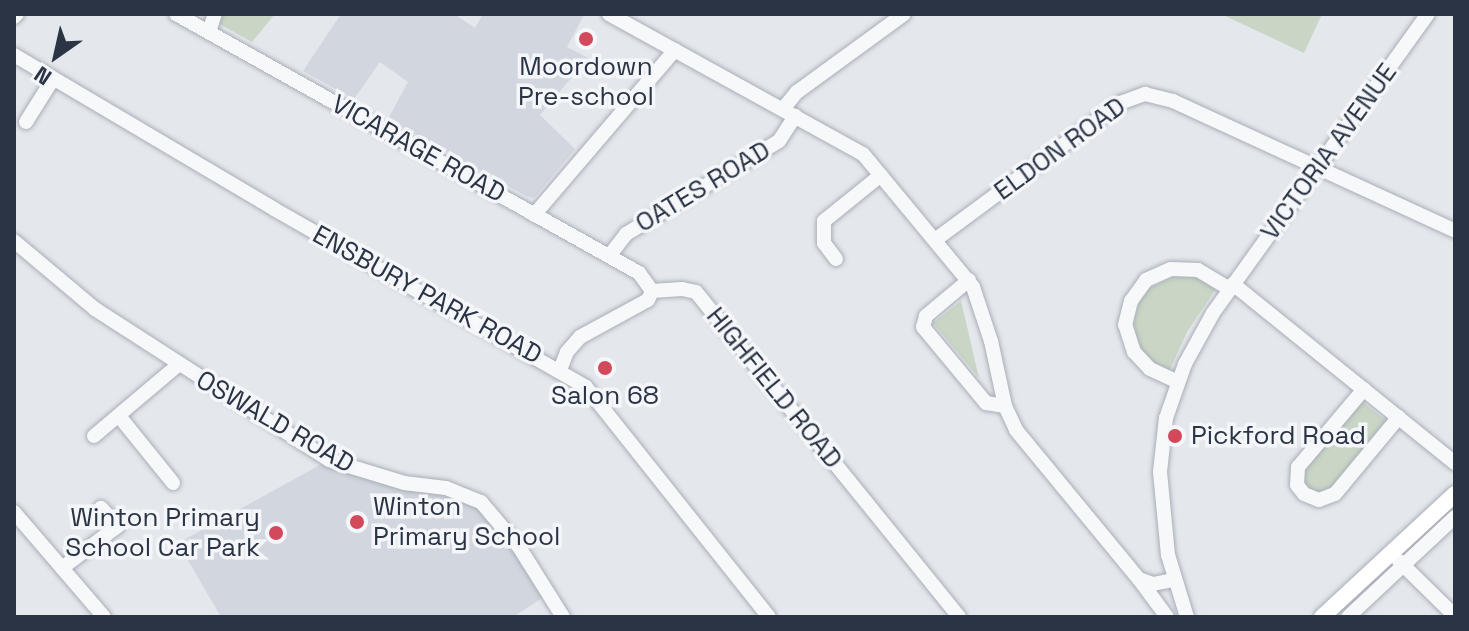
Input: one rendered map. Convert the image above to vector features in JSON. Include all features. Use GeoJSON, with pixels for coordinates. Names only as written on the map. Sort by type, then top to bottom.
{"type":"FeatureCollection","features":[{"type":"Feature","properties":{"kind":"main road"},"geometry":{"type":"LineString","coordinates":[[1322,617],[1455,495]]}},
{"type":"Feature","properties":{"kind":"street","name":"VICARAGE ROAD"},"geometry":{"type":"LineString","coordinates":[[176,14],[639,273],[652,291]]}},
{"type":"Feature","properties":{"kind":"street"},"geometry":{"type":"LineString","coordinates":[[209,32],[215,14]]}},
{"type":"Feature","properties":{"kind":"street"},"geometry":{"type":"LineString","coordinates":[[611,14],[853,147],[881,175],[969,280],[991,341],[1005,406],[1016,430],[1167,617]]}},
{"type":"Feature","properties":{"kind":"street","name":"OATES ROAD"},"geometry":{"type":"LineString","coordinates":[[609,256],[626,234],[779,141],[797,92],[904,14]]}},
{"type":"Feature","properties":{"kind":"street","name":"VICTORIA AVENUE"},"geometry":{"type":"LineString","coordinates":[[1187,617],[1173,580],[1160,472],[1166,418],[1178,382],[1198,336],[1428,14]]}},
{"type":"Feature","properties":{"kind":"street"},"geometry":{"type":"LineString","coordinates":[[534,215],[675,50]]}},
{"type":"Feature","properties":{"kind":"street","name":"ENSBURY PARK ROAD"},"geometry":{"type":"LineString","coordinates":[[14,55],[274,209],[586,387],[769,617]]}},
{"type":"Feature","properties":{"kind":"street"},"geometry":{"type":"LineString","coordinates":[[26,122],[53,79]]}},
{"type":"Feature","properties":{"kind":"street","name":"ELDON ROAD"},"geometry":{"type":"LineString","coordinates":[[935,240],[1130,96],[1159,96],[1455,231]]}},
{"type":"Feature","properties":{"kind":"street"},"geometry":{"type":"LineString","coordinates":[[836,259],[824,243],[824,221],[881,175]]}},
{"type":"Feature","properties":{"kind":"street","name":"OSWALD ROAD"},"geometry":{"type":"LineString","coordinates":[[14,241],[95,309],[329,460],[404,483],[446,488],[481,502],[519,547],[563,617]]}},
{"type":"Feature","properties":{"kind":"street"},"geometry":{"type":"LineString","coordinates":[[1178,382],[1150,369],[1134,352],[1125,325],[1131,301],[1146,280],[1171,269],[1198,270],[1232,287],[1455,463]]}},
{"type":"Feature","properties":{"kind":"street"},"geometry":{"type":"LineString","coordinates":[[969,280],[926,316],[923,327],[986,403],[1005,406]]}},
{"type":"Feature","properties":{"kind":"street","name":"HIGHFIELD ROAD"},"geometry":{"type":"LineString","coordinates":[[652,291],[682,289],[696,292],[959,617]]}},
{"type":"Feature","properties":{"kind":"street"},"geometry":{"type":"LineString","coordinates":[[560,370],[567,352],[580,337],[648,300],[652,291]]}},
{"type":"Feature","properties":{"kind":"street"},"geometry":{"type":"LineString","coordinates":[[94,436],[178,365]]}},
{"type":"Feature","properties":{"kind":"street"},"geometry":{"type":"LineString","coordinates":[[1364,389],[1298,467],[1297,485],[1304,494],[1319,500],[1335,494],[1399,417]]}},
{"type":"Feature","properties":{"kind":"street"},"geometry":{"type":"LineString","coordinates":[[119,416],[173,483]]}},
{"type":"Feature","properties":{"kind":"street"},"geometry":{"type":"LineString","coordinates":[[62,568],[118,526],[101,508]]}},
{"type":"Feature","properties":{"kind":"street"},"geometry":{"type":"LineString","coordinates":[[14,512],[104,617]]}},
{"type":"Feature","properties":{"kind":"street"},"geometry":{"type":"LineString","coordinates":[[1348,617],[1455,517]]}},
{"type":"Feature","properties":{"kind":"street"},"geometry":{"type":"LineString","coordinates":[[1391,552],[1455,616]]}},
{"type":"Feature","properties":{"kind":"street"},"geometry":{"type":"LineString","coordinates":[[1139,579],[1153,584],[1173,580]]}},
{"type":"Feature","properties":{"kind":"shaded area"},"geometry":{"type":"Polygon","coordinates":[[[341,14],[454,14],[475,28],[483,14],[584,15],[567,47],[588,58],[540,115],[575,149],[534,198],[526,196],[388,119],[408,82],[380,62],[354,99],[303,71],[341,14]]]}},
{"type":"Feature","properties":{"kind":"shaded area","name":"Winton Primary School"},"geometry":{"type":"Polygon","coordinates":[[[329,460],[481,502],[548,594],[513,617],[221,617],[178,543],[329,460]]]}},
{"type":"Feature","properties":{"kind":"green space"},"geometry":{"type":"Polygon","coordinates":[[[202,14],[275,14],[252,42],[202,14]]]}},
{"type":"Feature","properties":{"kind":"green space"},"geometry":{"type":"Polygon","coordinates":[[[1221,14],[1322,14],[1304,53],[1221,14]]]}},
{"type":"Feature","properties":{"kind":"green space"},"geometry":{"type":"Polygon","coordinates":[[[1177,275],[1193,275],[1217,287],[1187,332],[1168,374],[1145,356],[1137,342],[1134,321],[1140,299],[1150,288],[1177,275]]]}},
{"type":"Feature","properties":{"kind":"green space"},"geometry":{"type":"Polygon","coordinates":[[[961,301],[979,378],[933,323],[961,301]]]}},
{"type":"Feature","properties":{"kind":"green space"},"geometry":{"type":"Polygon","coordinates":[[[1360,400],[1388,422],[1333,489],[1318,494],[1304,486],[1302,470],[1360,400]]]}},
{"type":"Feature","properties":{"kind":"place","name":"Moordown Pre-school"},"geometry":{"type":"Point","coordinates":[586,39]}},
{"type":"Feature","properties":{"kind":"place","name":"Salon 68"},"geometry":{"type":"Point","coordinates":[605,368]}},
{"type":"Feature","properties":{"kind":"place","name":"Pickford Road"},"geometry":{"type":"Point","coordinates":[1175,436]}},
{"type":"Feature","properties":{"kind":"place","name":"Winton Primary School"},"geometry":{"type":"Point","coordinates":[357,522]}},
{"type":"Feature","properties":{"kind":"place","name":"Winton Primary School Car Park"},"geometry":{"type":"Point","coordinates":[276,533]}}]}
